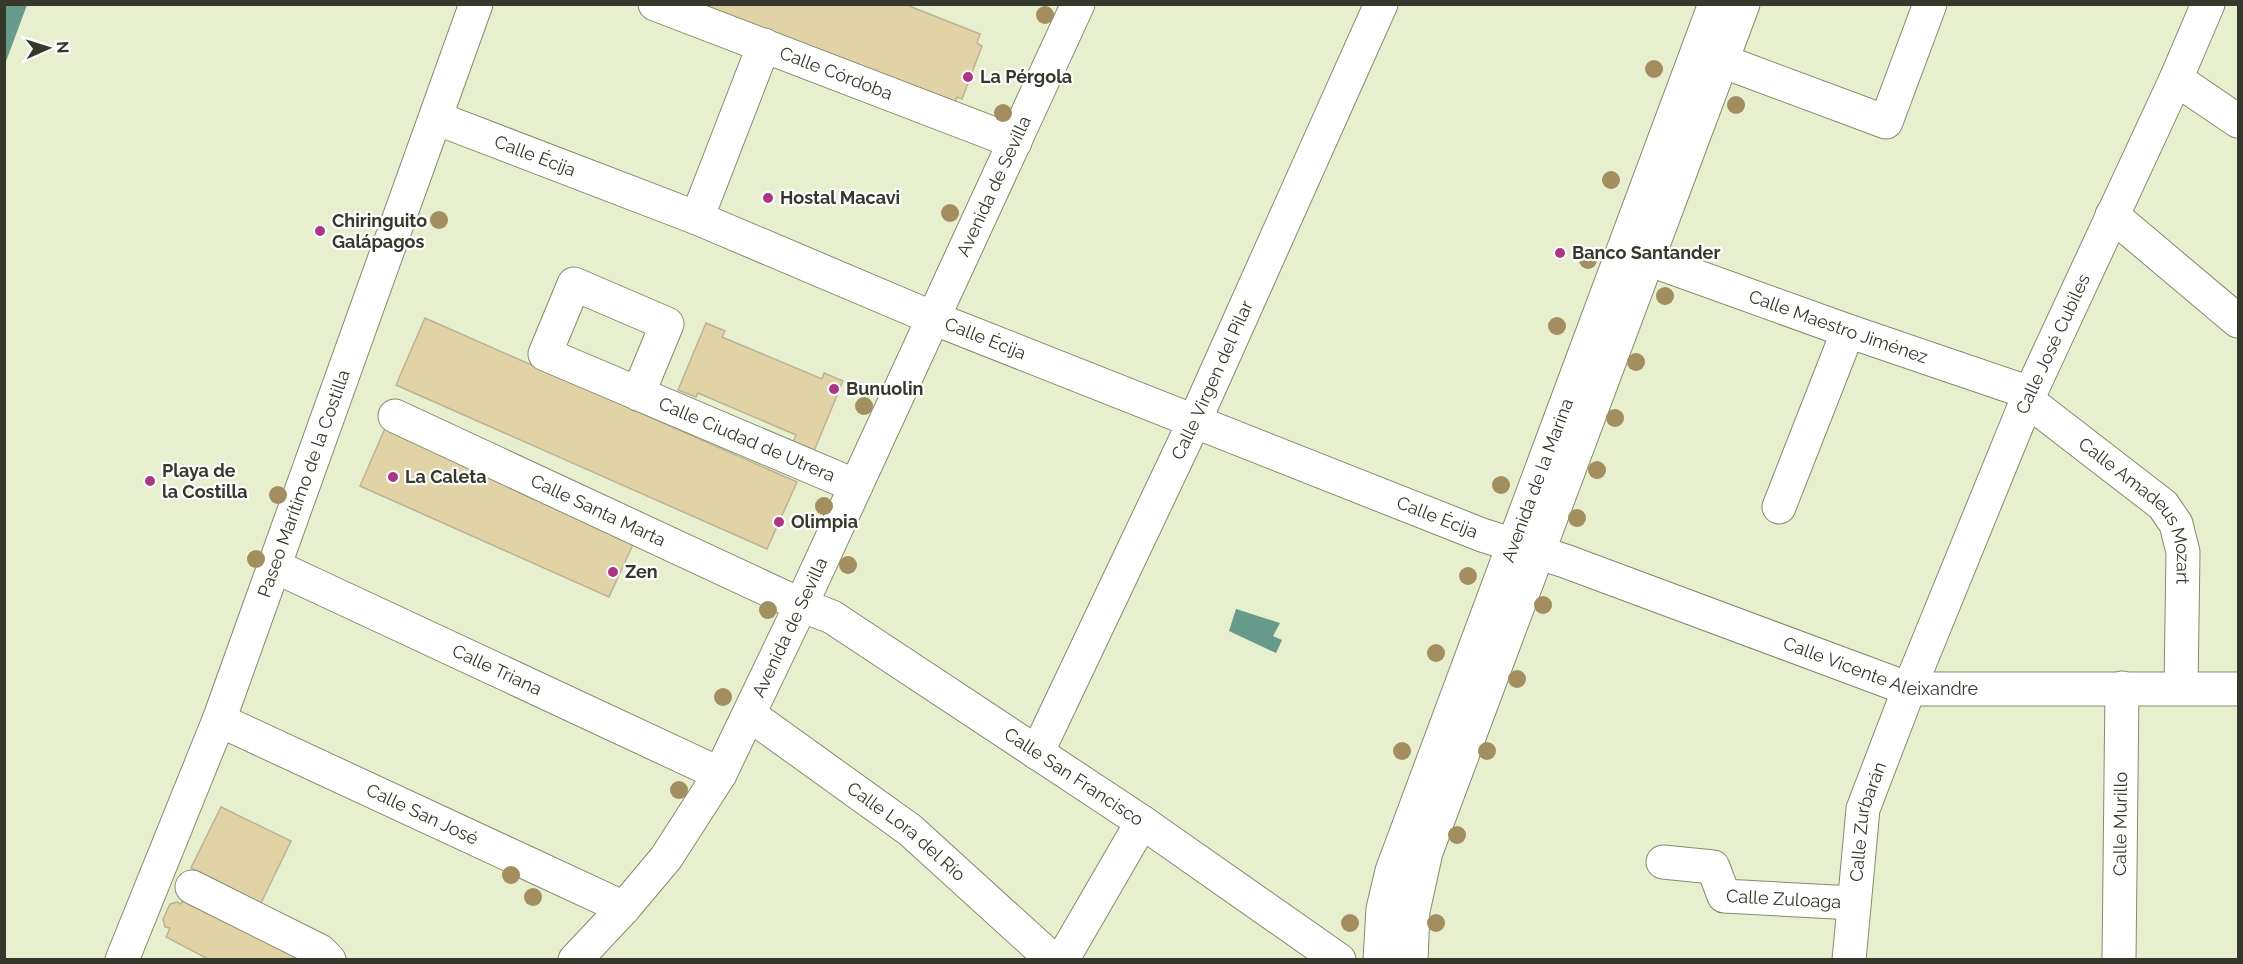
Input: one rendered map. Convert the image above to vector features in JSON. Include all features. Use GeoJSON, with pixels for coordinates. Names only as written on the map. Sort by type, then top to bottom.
{"type":"FeatureCollection","features":[{"type":"Feature","properties":{"kind":"street","name":"Paseo Marítimo de la Costilla"},"geometry":{"type":"LineString","coordinates":[[122,960],[219,720],[476,4]]}},
{"type":"Feature","properties":{"kind":"street","name":"Calle Córdoba"},"geometry":{"type":"LineString","coordinates":[[655,4],[1015,142]]}},
{"type":"Feature","properties":{"kind":"street","name":"Avenida de Sevilla"},"geometry":{"type":"LineString","coordinates":[[575,960],[624,908],[666,858],[720,774],[750,715],[1078,4]]}},
{"type":"Feature","properties":{"kind":"street","name":"Calle Virgen del Pilar"},"geometry":{"type":"LineString","coordinates":[[1037,753],[1195,420],[1381,4]]}},
{"type":"Feature","properties":{"kind":"street","name":"Avenida de la Marina"},"geometry":{"type":"LineString","coordinates":[[1411,960],[1413,911],[1426,852],[1526,549],[1715,4]]}},
{"type":"Feature","properties":{"kind":"street","name":"Avenida de la Marina"},"geometry":{"type":"LineString","coordinates":[[1380,960],[1383,909],[1392,871],[1648,259],[1743,4]]}},
{"type":"Feature","properties":{"kind":"street"},"geometry":{"type":"LineString","coordinates":[[1722,61],[1886,122],[1930,4]]}},
{"type":"Feature","properties":{"kind":"street","name":"Calle José Cubiles"},"geometry":{"type":"LineString","coordinates":[[1909,689],[2029,396],[2176,79],[2208,4]]}},
{"type":"Feature","properties":{"kind":"street"},"geometry":{"type":"LineString","coordinates":[[697,218],[764,45]]}},
{"type":"Feature","properties":{"kind":"street"},"geometry":{"type":"LineString","coordinates":[[2176,79],[2238,121]]}},
{"type":"Feature","properties":{"kind":"street","name":"Calle Écija"},"geometry":{"type":"LineString","coordinates":[[436,118],[697,218],[933,318],[1471,531],[1526,549]]}},
{"type":"Feature","properties":{"kind":"street"},"geometry":{"type":"LineString","coordinates":[[2112,215],[2238,321]]}},
{"type":"Feature","properties":{"kind":"street","name":"Calle Maestro Jiménez"},"geometry":{"type":"LineString","coordinates":[[1648,259],[2029,396]]}},
{"type":"Feature","properties":{"kind":"street"},"geometry":{"type":"LineString","coordinates":[[1779,507],[1848,331]]}},
{"type":"Feature","properties":{"kind":"street","name":"Calle Ciudad de Utrera"},"geometry":{"type":"LineString","coordinates":[[638,394],[856,486]]}},
{"type":"Feature","properties":{"kind":"street","name":"Calle Amadeus Mozart"},"geometry":{"type":"LineString","coordinates":[[2029,396],[2163,505],[2176,524],[2183,552],[2181,688]]}},
{"type":"Feature","properties":{"kind":"street","name":"Calle Santa Marta"},"geometry":{"type":"LineString","coordinates":[[395,416],[801,605]]}},
{"type":"Feature","properties":{"kind":"street","name":"Calle Vicente Aleixandre"},"geometry":{"type":"LineString","coordinates":[[1526,549],[1565,561],[1909,689],[2238,689]]}},
{"type":"Feature","properties":{"kind":"street","name":"Calle Triana"},"geometry":{"type":"LineString","coordinates":[[274,566],[720,774]]}},
{"type":"Feature","properties":{"kind":"street","name":"Calle San Francisco"},"geometry":{"type":"LineString","coordinates":[[801,605],[832,617],[1142,822],[1339,960]]}},
{"type":"Feature","properties":{"kind":"street","name":"Calle Murillo"},"geometry":{"type":"LineString","coordinates":[[2119,960],[2122,688]]}},
{"type":"Feature","properties":{"kind":"street","name":"Calle Zurbarán"},"geometry":{"type":"LineString","coordinates":[[1849,960],[1863,809],[1909,689]]}},
{"type":"Feature","properties":{"kind":"street","name":"Calle Lora del Río"},"geometry":{"type":"LineString","coordinates":[[750,715],[910,830],[1053,960]]}},
{"type":"Feature","properties":{"kind":"street","name":"Calle San José"},"geometry":{"type":"LineString","coordinates":[[219,720],[624,908]]}},
{"type":"Feature","properties":{"kind":"street"},"geometry":{"type":"LineString","coordinates":[[1062,960],[1142,822]]}},
{"type":"Feature","properties":{"kind":"street","name":"Calle Zuloaga"},"geometry":{"type":"LineString","coordinates":[[1663,862],[1713,867],[1724,896],[1854,903]]}},
{"type":"Feature","properties":{"kind":"street"},"geometry":{"type":"LineString","coordinates":[[192,887],[320,951],[329,960]]}},
{"type":"Feature","properties":{"kind":"water"},"geometry":{"type":"Polygon","coordinates":[[[4,5],[27,5],[5,64],[4,5]]]}},
{"type":"Feature","properties":{"kind":"water"},"geometry":{"type":"Polygon","coordinates":[[[1236,609],[1280,623],[1273,636],[1282,640],[1276,653],[1229,631],[1236,609]]]}},
{"type":"Feature","properties":{"kind":"building"},"geometry":{"type":"Polygon","coordinates":[[[688,4],[904,4],[980,34],[977,43],[982,46],[962,99],[957,97],[953,109],[688,4]]]}},
{"type":"Feature","properties":{"kind":"building"},"geometry":{"type":"Polygon","coordinates":[[[425,318],[797,482],[767,549],[396,385],[425,318]]]}},
{"type":"Feature","properties":{"kind":"building"},"geometry":{"type":"Polygon","coordinates":[[[706,323],[725,331],[722,337],[822,379],[824,373],[843,381],[814,451],[793,442],[796,435],[698,393],[696,397],[678,390],[706,323]]]}},
{"type":"Feature","properties":{"kind":"building"},"geometry":{"type":"Polygon","coordinates":[[[386,426],[636,538],[609,597],[360,486],[386,426]]]}},
{"type":"Feature","properties":{"kind":"building"},"geometry":{"type":"Polygon","coordinates":[[[221,807],[291,841],[261,903],[191,868],[221,807]]]}},
{"type":"Feature","properties":{"kind":"building"},"geometry":{"type":"Polygon","coordinates":[[[186,895],[315,960],[210,960],[166,937],[170,928],[165,927],[163,919],[170,904],[177,902],[181,904],[186,895]]]}},
{"type":"Feature","properties":{"kind":"place","name":"La Pérgola"},"geometry":{"type":"Point","coordinates":[968,77]}},
{"type":"Feature","properties":{"kind":"place","name":"Hostal Macavi"},"geometry":{"type":"Point","coordinates":[768,198]}},
{"type":"Feature","properties":{"kind":"place","name":"Chiringuito Galápagos"},"geometry":{"type":"Point","coordinates":[320,231]}},
{"type":"Feature","properties":{"kind":"place","name":"Banco Santander"},"geometry":{"type":"Point","coordinates":[1560,253]}},
{"type":"Feature","properties":{"kind":"place","name":"Bunuolin"},"geometry":{"type":"Point","coordinates":[834,389]}},
{"type":"Feature","properties":{"kind":"place","name":"La Caleta"},"geometry":{"type":"Point","coordinates":[393,477]}},
{"type":"Feature","properties":{"kind":"place","name":"Playa de la Costilla"},"geometry":{"type":"Point","coordinates":[150,481]}},
{"type":"Feature","properties":{"kind":"place","name":"Olimpia"},"geometry":{"type":"Point","coordinates":[779,522]}},
{"type":"Feature","properties":{"kind":"place","name":"Zen"},"geometry":{"type":"Point","coordinates":[613,572]}}]}
